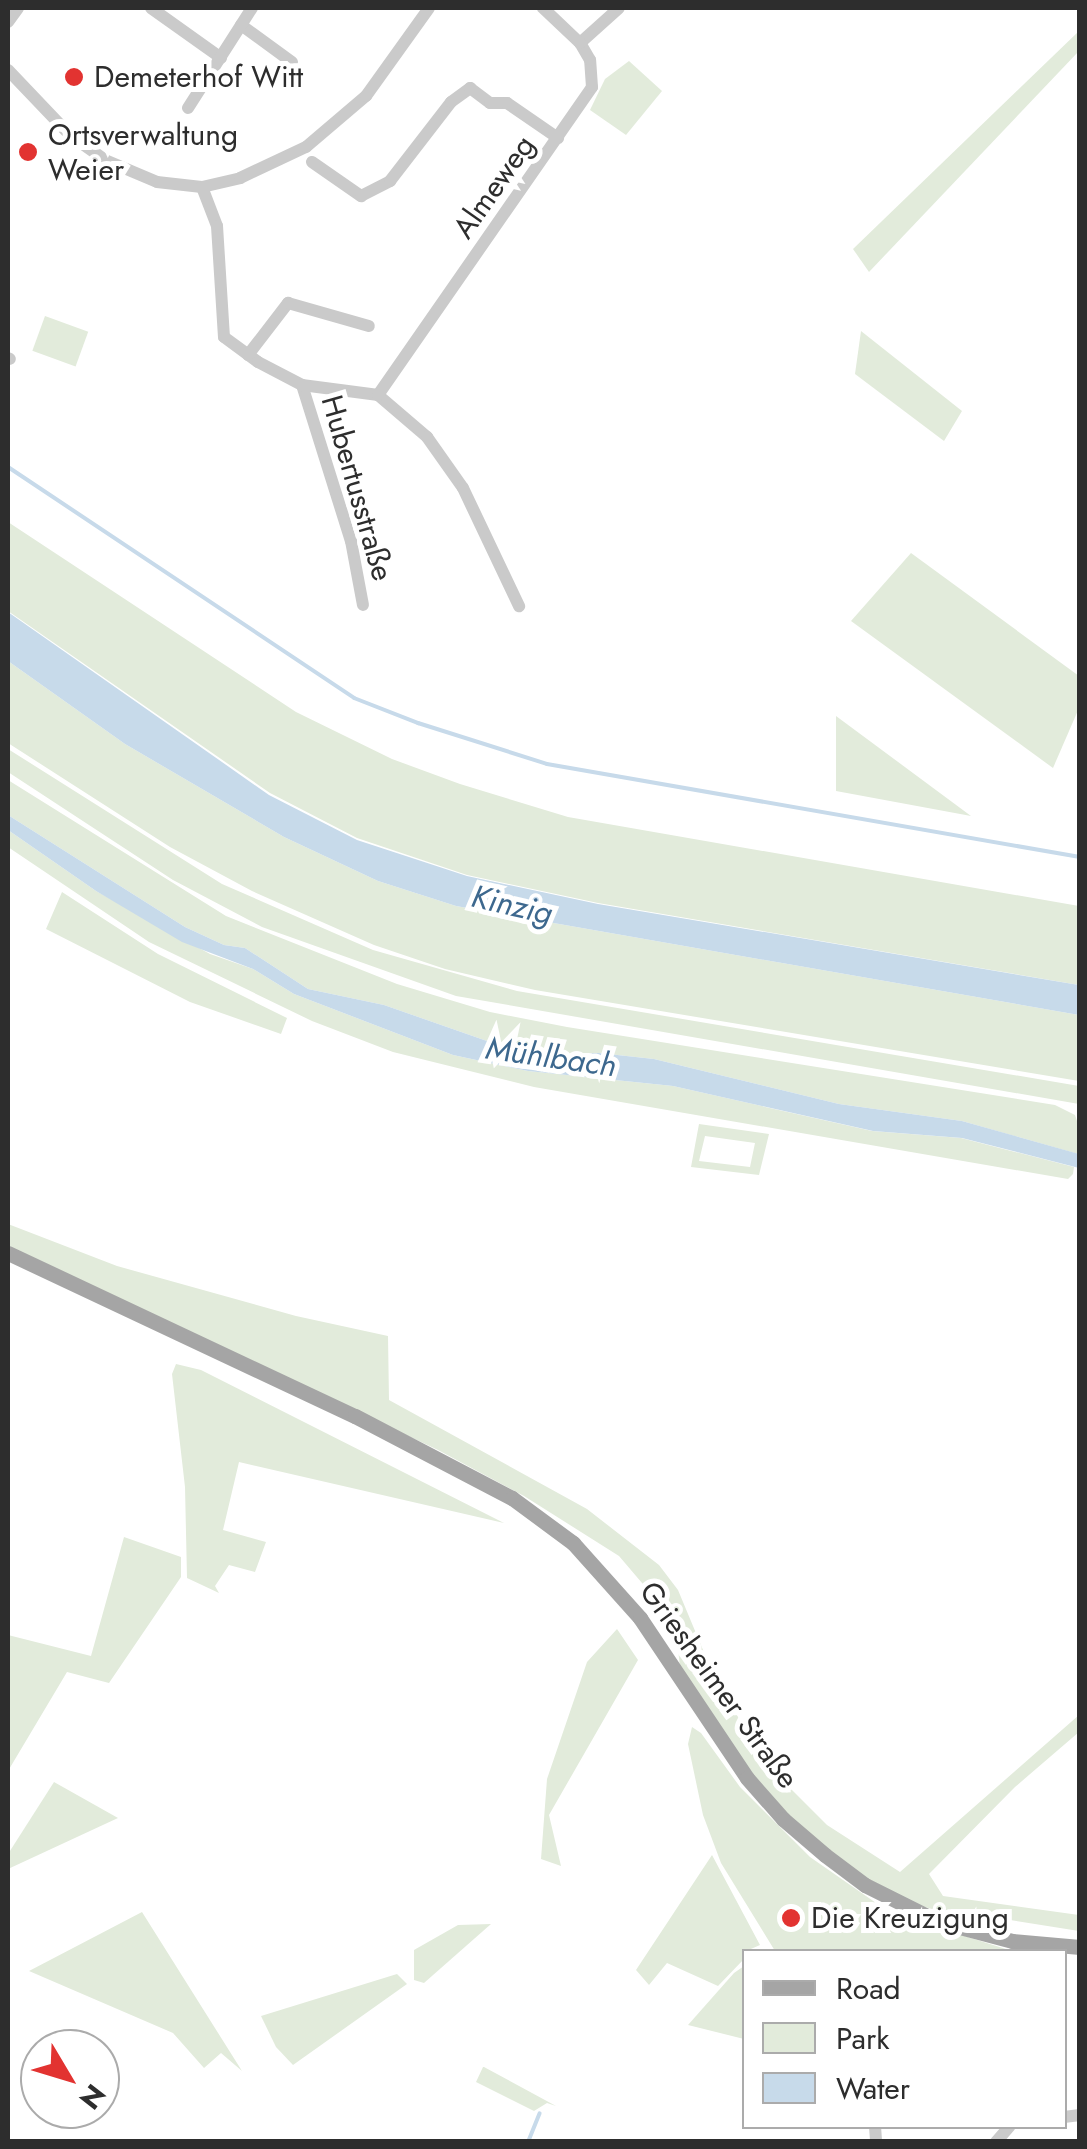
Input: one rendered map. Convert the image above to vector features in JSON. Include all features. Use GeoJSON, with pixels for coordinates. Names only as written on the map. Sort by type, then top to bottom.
{"type":"FeatureCollection","features":[{"type":"Feature","properties":{"kind":"main road","name":"Griesheimer Straße"},"geometry":{"type":"LineString","coordinates":[[8,1253],[355,1416],[512,1498],[573,1543],[640,1618],[746,1778],[825,1855],[907,1909],[965,1931],[1049,1949],[1080,1947]]}},
{"type":"Feature","properties":{"kind":"street"},"geometry":{"type":"LineString","coordinates":[[8,22],[18,8]]}},
{"type":"Feature","properties":{"kind":"street"},"geometry":{"type":"LineString","coordinates":[[151,8],[222,58]]}},
{"type":"Feature","properties":{"kind":"street"},"geometry":{"type":"LineString","coordinates":[[188,108],[252,8]]}},
{"type":"Feature","properties":{"kind":"street"},"geometry":{"type":"LineString","coordinates":[[8,70],[70,134],[105,160],[157,182],[202,187],[240,178],[306,147],[366,96],[429,8]]}},
{"type":"Feature","properties":{"kind":"street"},"geometry":{"type":"LineString","coordinates":[[543,8],[580,43],[619,8]]}},
{"type":"Feature","properties":{"kind":"street"},"geometry":{"type":"LineString","coordinates":[[241,25],[292,62]]}},
{"type":"Feature","properties":{"kind":"street","name":"Almeweg"},"geometry":{"type":"LineString","coordinates":[[378,395],[592,87],[590,60],[580,43]]}},
{"type":"Feature","properties":{"kind":"street"},"geometry":{"type":"LineString","coordinates":[[312,162],[362,196],[390,181],[450,102],[470,88],[490,102],[507,103],[558,138]]}},
{"type":"Feature","properties":{"kind":"street","name":"Hubertusstraße"},"geometry":{"type":"LineString","coordinates":[[202,187],[216,226],[224,336],[248,355],[302,385],[378,395],[427,437],[462,488],[520,606]]}},
{"type":"Feature","properties":{"kind":"street"},"geometry":{"type":"LineString","coordinates":[[248,355],[288,303],[369,326]]}},
{"type":"Feature","properties":{"kind":"street","name":"Hubertusstraße"},"geometry":{"type":"LineString","coordinates":[[302,385],[351,541],[364,604]]}},
{"type":"Feature","properties":{"kind":"green space"},"geometry":{"type":"Polygon","coordinates":[[[1079,31],[1079,51],[869,272],[853,249],[1079,31]]]}},
{"type":"Feature","properties":{"kind":"green space"},"geometry":{"type":"Polygon","coordinates":[[[629,61],[662,91],[626,135],[590,110],[605,79],[629,61]]]}},
{"type":"Feature","properties":{"kind":"green space"},"geometry":{"type":"Polygon","coordinates":[[[45,316],[88,332],[76,367],[32,351],[45,316]]]}},
{"type":"Feature","properties":{"kind":"green space"},"geometry":{"type":"Polygon","coordinates":[[[861,331],[962,411],[944,441],[855,374],[861,331]]]}},
{"type":"Feature","properties":{"kind":"green space"},"geometry":{"type":"Polygon","coordinates":[[[8,522],[296,712],[392,759],[460,784],[568,817],[1079,906],[1079,985],[598,903],[467,875],[357,838],[270,793],[8,611],[8,522]]]}},
{"type":"Feature","properties":{"kind":"green space"},"geometry":{"type":"Polygon","coordinates":[[[911,553],[1079,676],[1079,708],[1053,768],[851,621],[911,553]]]}},
{"type":"Feature","properties":{"kind":"green space"},"geometry":{"type":"Polygon","coordinates":[[[8,661],[125,744],[284,837],[378,881],[456,906],[1079,1015],[1079,1081],[535,990],[445,969],[374,945],[252,891],[170,847],[8,743],[8,661]]]}},
{"type":"Feature","properties":{"kind":"green space"},"geometry":{"type":"Polygon","coordinates":[[[836,716],[971,816],[836,791],[836,716]]]}},
{"type":"Feature","properties":{"kind":"green space"},"geometry":{"type":"Polygon","coordinates":[[[8,749],[222,884],[373,950],[517,991],[1079,1086],[1079,1104],[456,996],[262,927],[173,880],[8,772],[8,749]]]}},
{"type":"Feature","properties":{"kind":"green space"},"geometry":{"type":"Polygon","coordinates":[[[8,780],[226,916],[397,984],[490,1012],[567,1027],[1055,1105],[1075,1115],[1079,1127],[1078,1154],[962,1121],[839,1104],[654,1059],[599,1053],[545,1056],[507,1048],[384,1005],[308,989],[245,948],[224,945],[185,927],[8,815],[8,780]]]}},
{"type":"Feature","properties":{"kind":"green space"},"geometry":{"type":"Polygon","coordinates":[[[8,830],[96,891],[210,954],[253,969],[294,994],[453,1055],[528,1071],[673,1086],[872,1131],[961,1138],[1074,1167],[1073,1174],[1068,1179],[534,1087],[393,1052],[312,1021],[149,942],[8,847],[8,830]]]}},
{"type":"Feature","properties":{"kind":"green space"},"geometry":{"type":"Polygon","coordinates":[[[62,892],[158,954],[287,1018],[281,1034],[190,1002],[46,929],[62,892]]]}},
{"type":"Feature","properties":{"kind":"green space"},"geometry":{"type":"Polygon","coordinates":[[[699,1124],[769,1134],[759,1175],[691,1167],[699,1124]],[[705,1136],[699,1161],[750,1167],[755,1143],[705,1136]]]}},
{"type":"Feature","properties":{"kind":"green space"},"geometry":{"type":"Polygon","coordinates":[[[8,1224],[117,1266],[296,1316],[388,1336],[389,1400],[587,1509],[659,1565],[678,1590],[718,1686],[773,1771],[827,1825],[900,1872],[1079,1715],[1079,1732],[1015,1787],[929,1874],[943,1896],[1079,1915],[1079,1931],[991,1917],[988,1922],[968,1919],[914,1904],[852,1870],[784,1813],[743,1764],[680,1668],[677,1638],[665,1610],[619,1556],[524,1496],[438,1450],[8,1246],[8,1224]]]}},
{"type":"Feature","properties":{"kind":"green space"},"geometry":{"type":"Polygon","coordinates":[[[176,1364],[201,1370],[504,1523],[239,1462],[223,1530],[266,1542],[255,1572],[229,1565],[215,1586],[219,1593],[187,1578],[185,1487],[172,1374],[176,1364]]]}},
{"type":"Feature","properties":{"kind":"green space"},"geometry":{"type":"Polygon","coordinates":[[[124,1537],[181,1557],[181,1577],[109,1683],[67,1672],[8,1771],[8,1635],[91,1656],[124,1537]]]}},
{"type":"Feature","properties":{"kind":"green space"},"geometry":{"type":"Polygon","coordinates":[[[617,1629],[638,1660],[549,1815],[561,1866],[541,1859],[547,1779],[587,1662],[617,1629]]]}},
{"type":"Feature","properties":{"kind":"green space"},"geometry":{"type":"Polygon","coordinates":[[[692,1727],[701,1733],[740,1787],[810,1857],[889,1912],[1006,1949],[774,1949],[721,1863],[703,1815],[688,1744],[692,1727]]]}},
{"type":"Feature","properties":{"kind":"green space"},"geometry":{"type":"Polygon","coordinates":[[[54,1782],[118,1818],[8,1869],[8,1854],[54,1782]]]}},
{"type":"Feature","properties":{"kind":"green space"},"geometry":{"type":"Polygon","coordinates":[[[712,1855],[760,1945],[742,1949],[742,1961],[718,1986],[667,1963],[649,1985],[636,1970],[712,1855]]]}},
{"type":"Feature","properties":{"kind":"green space"},"geometry":{"type":"Polygon","coordinates":[[[142,1912],[242,2071],[221,2053],[204,2068],[173,2033],[29,1971],[142,1912]]]}},
{"type":"Feature","properties":{"kind":"green space"},"geometry":{"type":"Polygon","coordinates":[[[491,1924],[424,1983],[414,1980],[414,1950],[458,1925],[491,1924]]]}},
{"type":"Feature","properties":{"kind":"green space"},"geometry":{"type":"Polygon","coordinates":[[[742,1967],[742,2038],[688,2025],[742,1967]]]}},
{"type":"Feature","properties":{"kind":"green space"},"geometry":{"type":"Polygon","coordinates":[[[397,1974],[407,1984],[293,2065],[276,2047],[261,2016],[397,1974]]]}},
{"type":"Feature","properties":{"kind":"green space"},"geometry":{"type":"Polygon","coordinates":[[[483,2067],[556,2106],[547,2103],[534,2111],[476,2082],[483,2067]]]}},
{"type":"Feature","properties":{"kind":"water","name":"Kinzig"},"geometry":{"type":"Polygon","coordinates":[[[8,612],[269,795],[357,840],[467,876],[598,904],[1079,985],[1079,1015],[456,906],[378,881],[284,837],[125,744],[8,661],[8,612]]]}},
{"type":"Feature","properties":{"kind":"water","name":"Mühlbach"},"geometry":{"type":"Polygon","coordinates":[[[8,815],[185,927],[224,945],[245,948],[308,989],[384,1005],[507,1048],[545,1056],[599,1053],[654,1059],[839,1104],[962,1121],[1079,1154],[1079,1168],[962,1138],[873,1131],[673,1086],[528,1071],[453,1055],[294,994],[253,969],[182,942],[96,891],[8,830],[8,815]]]}},
{"type":"Feature","properties":{"kind":"waterway"},"geometry":{"type":"LineString","coordinates":[[8,467],[354,698],[418,723],[547,764],[1080,857]]}},
{"type":"Feature","properties":{"kind":"waterway"},"geometry":{"type":"LineString","coordinates":[[528,2142],[540,2113]]}},
{"type":"Feature","properties":{"kind":"place","name":"Demeterhof Witt"},"geometry":{"type":"Point","coordinates":[74,77]}},
{"type":"Feature","properties":{"kind":"place","name":"Ortsverwaltung Weier"},"geometry":{"type":"Point","coordinates":[28,152]}},
{"type":"Feature","properties":{"kind":"place","name":"Die Kreuzigung"},"geometry":{"type":"Point","coordinates":[791,1918]}}]}
